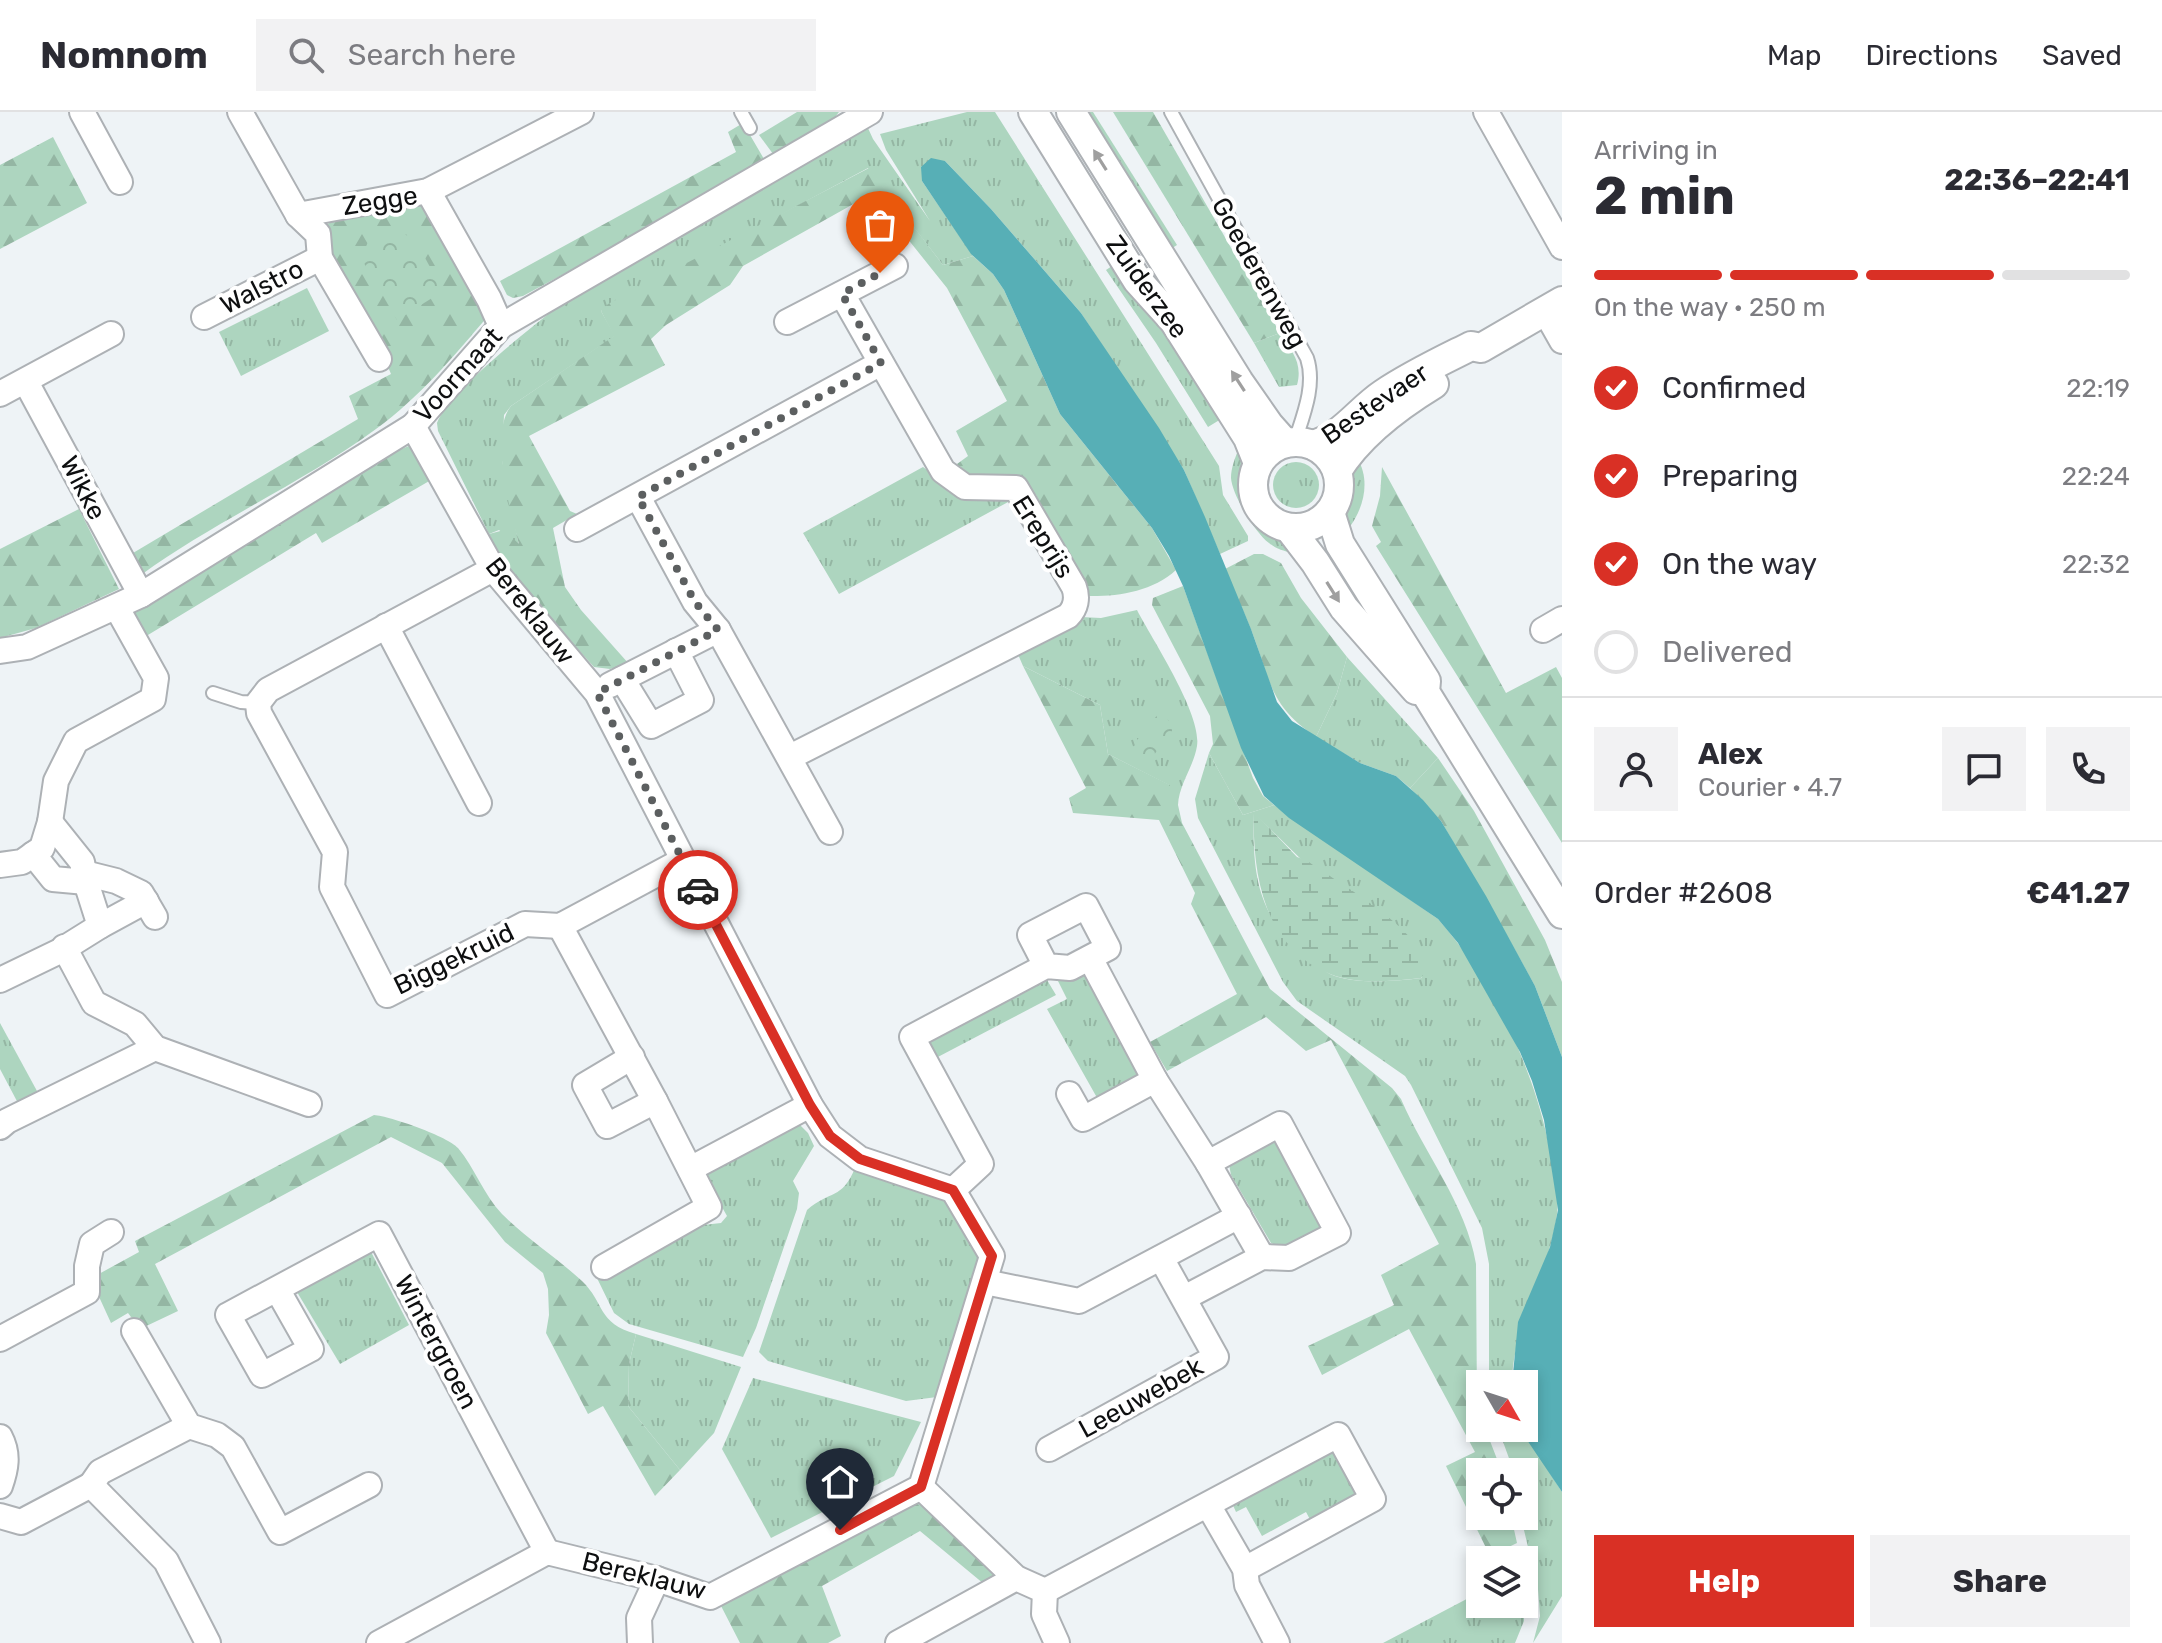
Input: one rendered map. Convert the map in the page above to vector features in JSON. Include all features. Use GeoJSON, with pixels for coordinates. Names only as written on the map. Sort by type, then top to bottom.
{"type":"FeatureCollection","features":[{"type":"Feature","properties":{"kind":"street"},"geometry":{"type":"LineString","coordinates":[[82,112],[120,182]]}},
{"type":"Feature","properties":{"kind":"street"},"geometry":{"type":"LineString","coordinates":[[240,112],[298,215]]}},
{"type":"Feature","properties":{"kind":"street"},"geometry":{"type":"LineString","coordinates":[[428,191],[547,120],[581,112]]}},
{"type":"Feature","properties":{"kind":"street","name":"Voormaat"},"geometry":{"type":"LineString","coordinates":[[0,651],[27,647],[141,595],[413,426],[501,326],[870,112]]}},
{"type":"Feature","properties":{"kind":"street","name":"Zuiderzee"},"geometry":{"type":"LineString","coordinates":[[1033,112],[1137,280],[1174,321],[1248,438],[1258,463]]}},
{"type":"Feature","properties":{"kind":"street","name":"Zuiderzee"},"geometry":{"type":"LineString","coordinates":[[1071,112],[1239,382],[1269,425],[1298,443]]}},
{"type":"Feature","properties":{"kind":"street"},"geometry":{"type":"LineString","coordinates":[[1486,112],[1562,247]]}},
{"type":"Feature","properties":{"kind":"street","name":"Zegge"},"geometry":{"type":"LineString","coordinates":[[298,215],[428,191],[501,326]]}},
{"type":"Feature","properties":{"kind":"street","name":"Walstro"},"geometry":{"type":"LineString","coordinates":[[298,215],[318,234],[320,258],[379,359]]}},
{"type":"Feature","properties":{"kind":"street","name":"Walstro"},"geometry":{"type":"LineString","coordinates":[[204,317],[320,258]]}},
{"type":"Feature","properties":{"kind":"street"},"geometry":{"type":"LineString","coordinates":[[787,322],[895,266]]}},
{"type":"Feature","properties":{"kind":"street","name":"Ereprijs"},"geometry":{"type":"LineString","coordinates":[[790,757],[1068,616],[1075,606],[1074,587],[1016,488],[965,487],[943,471],[842,294]]}},
{"type":"Feature","properties":{"kind":"street"},"geometry":{"type":"LineString","coordinates":[[1553,306],[1562,341]]}},
{"type":"Feature","properties":{"kind":"street","name":"Bestevaer"},"geometry":{"type":"LineString","coordinates":[[1337,471],[1352,450],[1396,410],[1478,357],[1481,348],[1553,306]]}},
{"type":"Feature","properties":{"kind":"street"},"geometry":{"type":"LineString","coordinates":[[0,394],[111,334]]}},
{"type":"Feature","properties":{"kind":"street","name":"Bestevaer"},"geometry":{"type":"LineString","coordinates":[[1298,443],[1325,441],[1381,395],[1471,346],[1481,348]]}},
{"type":"Feature","properties":{"kind":"street"},"geometry":{"type":"LineString","coordinates":[[577,529],[881,363]]}},
{"type":"Feature","properties":{"kind":"street","name":"Wikke"},"geometry":{"type":"LineString","coordinates":[[26,382],[141,595]]}},
{"type":"Feature","properties":{"kind":"street","name":"Bereklauw"},"geometry":{"type":"LineString","coordinates":[[413,426],[493,569],[597,693],[810,1105],[830,1136],[860,1159],[953,1190]]}},
{"type":"Feature","properties":{"kind":"street"},"geometry":{"type":"LineString","coordinates":[[1298,443],[1328,455],[1337,471],[1339,493],[1330,512],[1311,526],[1289,528],[1272,522],[1256,504],[1252,486],[1258,463],[1273,448],[1298,443]]}},
{"type":"Feature","properties":{"kind":"street"},"geometry":{"type":"LineString","coordinates":[[638,497],[695,602],[718,630],[830,832]]}},
{"type":"Feature","properties":{"kind":"street"},"geometry":{"type":"LineString","coordinates":[[1330,512],[1340,544],[1426,681],[1425,692],[1562,914]]}},
{"type":"Feature","properties":{"kind":"street"},"geometry":{"type":"LineString","coordinates":[[1289,528],[1368,638],[1413,689],[1425,692]]}},
{"type":"Feature","properties":{"kind":"street"},"geometry":{"type":"LineString","coordinates":[[258,703],[268,690],[493,569]]}},
{"type":"Feature","properties":{"kind":"street"},"geometry":{"type":"LineString","coordinates":[[0,865],[22,862],[42,848],[50,822],[56,781],[76,741],[153,699],[156,678],[117,608]]}},
{"type":"Feature","properties":{"kind":"street"},"geometry":{"type":"LineString","coordinates":[[386,626],[479,803]]}},
{"type":"Feature","properties":{"kind":"street"},"geometry":{"type":"LineString","coordinates":[[597,693],[718,630]]}},
{"type":"Feature","properties":{"kind":"street"},"geometry":{"type":"LineString","coordinates":[[622,679],[651,726],[701,700],[676,651]]}},
{"type":"Feature","properties":{"kind":"street","name":"Biggekruid"},"geometry":{"type":"LineString","coordinates":[[258,703],[259,713],[335,852],[332,887],[387,995],[525,924],[560,926],[683,860]]}},
{"type":"Feature","properties":{"kind":"street"},"geometry":{"type":"LineString","coordinates":[[50,822],[82,862],[100,926]]}},
{"type":"Feature","properties":{"kind":"street"},"geometry":{"type":"LineString","coordinates":[[0,980],[100,926],[150,909],[141,893],[116,881],[85,877],[53,879],[33,854]]}},
{"type":"Feature","properties":{"kind":"street"},"geometry":{"type":"LineString","coordinates":[[1045,1591],[1016,1578],[921,1487],[992,1256],[953,1190],[981,1164],[912,1037],[1046,966],[1070,968],[1108,948],[1086,906],[1030,935],[1046,966]]}},
{"type":"Feature","properties":{"kind":"street"},"geometry":{"type":"LineString","coordinates":[[560,926],[709,1207],[604,1267]]}},
{"type":"Feature","properties":{"kind":"street"},"geometry":{"type":"LineString","coordinates":[[64,947],[94,1003],[135,1024],[155,1048],[309,1104]]}},
{"type":"Feature","properties":{"kind":"street"},"geometry":{"type":"LineString","coordinates":[[1090,958],[1155,1080],[1208,1163],[1262,1257]]}},
{"type":"Feature","properties":{"kind":"street"},"geometry":{"type":"LineString","coordinates":[[0,1127],[155,1048]]}},
{"type":"Feature","properties":{"kind":"street"},"geometry":{"type":"LineString","coordinates":[[632,1057],[585,1085],[607,1126],[655,1101]]}},
{"type":"Feature","properties":{"kind":"street"},"geometry":{"type":"LineString","coordinates":[[1069,1094],[1083,1119],[1155,1080]]}},
{"type":"Feature","properties":{"kind":"street"},"geometry":{"type":"LineString","coordinates":[[690,1169],[810,1105]]}},
{"type":"Feature","properties":{"kind":"street"},"geometry":{"type":"LineString","coordinates":[[1184,1298],[1262,1257],[1289,1258],[1338,1233],[1280,1124],[1208,1163]]}},
{"type":"Feature","properties":{"kind":"street"},"geometry":{"type":"LineString","coordinates":[[985,1282],[1079,1301],[1239,1216]]}},
{"type":"Feature","properties":{"kind":"street"},"geometry":{"type":"LineString","coordinates":[[0,1339],[87,1292],[87,1266],[92,1244],[111,1232]]}},
{"type":"Feature","properties":{"kind":"street","name":"Wintergroen"},"geometry":{"type":"LineString","coordinates":[[277,1289],[379,1234],[547,1552]]}},
{"type":"Feature","properties":{"kind":"street","name":"Leeuwebek"},"geometry":{"type":"LineString","coordinates":[[1049,1449],[1216,1357],[1161,1258]]}},
{"type":"Feature","properties":{"kind":"street"},"geometry":{"type":"LineString","coordinates":[[134,1331],[189,1426],[217,1435],[233,1447],[280,1532],[369,1485]]}},
{"type":"Feature","properties":{"kind":"street"},"geometry":{"type":"LineString","coordinates":[[0,1516],[21,1522],[91,1485],[100,1472],[189,1426]]}},
{"type":"Feature","properties":{"kind":"street"},"geometry":{"type":"LineString","coordinates":[[1045,1591],[1338,1435],[1373,1499],[1245,1569]]}},
{"type":"Feature","properties":{"kind":"street"},"geometry":{"type":"LineString","coordinates":[[0,1437],[6,1449],[6,1471],[0,1486]]}},
{"type":"Feature","properties":{"kind":"street"},"geometry":{"type":"LineString","coordinates":[[91,1485],[166,1561],[208,1643]]}},
{"type":"Feature","properties":{"kind":"street","name":"Bereklauw"},"geometry":{"type":"LineString","coordinates":[[379,1643],[547,1552],[657,1579],[710,1597],[921,1487]]}},
{"type":"Feature","properties":{"kind":"street"},"geometry":{"type":"LineString","coordinates":[[1208,1505],[1245,1569],[1247,1585],[1277,1643]]}},
{"type":"Feature","properties":{"kind":"street"},"geometry":{"type":"LineString","coordinates":[[898,1643],[1016,1578]]}},
{"type":"Feature","properties":{"kind":"street"},"geometry":{"type":"LineString","coordinates":[[640,1643],[639,1618],[657,1579]]}},
{"type":"Feature","properties":{"kind":"street"},"geometry":{"type":"LineString","coordinates":[[1045,1591],[1044,1614],[1057,1643]]}},
{"type":"Feature","properties":{"kind":"lane"},"geometry":{"type":"LineString","coordinates":[[741,112],[750,128]]}},
{"type":"Feature","properties":{"kind":"lane","name":"Goederenweg"},"geometry":{"type":"LineString","coordinates":[[1171,112],[1307,358],[1310,373],[1308,393],[1298,443]]}},
{"type":"Feature","properties":{"kind":"lane"},"geometry":{"type":"LineString","coordinates":[[213,693],[241,702],[258,703]]}},
{"type":"Feature","properties":{"kind":"green space"},"geometry":{"type":"Polygon","coordinates":[[[797,112],[839,112],[828,126],[776,158],[759,135],[797,112]]]}},
{"type":"Feature","properties":{"kind":"green space"},"geometry":{"type":"Polygon","coordinates":[[[967,112],[995,112],[1219,466],[1223,495],[1248,541],[1220,554],[1184,470],[1081,313],[945,161],[922,181],[973,256],[943,265],[868,168],[601,311],[615,336],[511,406],[504,415],[502,460],[519,546],[499,530],[489,534],[438,431],[437,423],[457,394],[493,360],[561,304],[867,126],[930,221],[886,150],[880,134],[967,112]]]}},
{"type":"Feature","properties":{"kind":"green space"},"geometry":{"type":"Polygon","coordinates":[[[1079,112],[1093,112],[1177,245],[1166,252],[1079,112]]]}},
{"type":"Feature","properties":{"kind":"green space"},"geometry":{"type":"Polygon","coordinates":[[[1113,112],[1153,112],[1280,333],[1254,343],[1113,112]]]}},
{"type":"Feature","properties":{"kind":"green space"},"geometry":{"type":"Polygon","coordinates":[[[743,123],[767,164],[523,296],[513,298],[507,295],[500,281],[736,152],[728,132],[743,123]]]}},
{"type":"Feature","properties":{"kind":"green space"},"geometry":{"type":"Polygon","coordinates":[[[53,137],[87,203],[0,249],[0,165],[53,137]]]}},
{"type":"Feature","properties":{"kind":"green space"},"geometry":{"type":"Polygon","coordinates":[[[869,168],[943,265],[973,256],[993,274],[1004,290],[1060,414],[1152,528],[1176,570],[1156,583],[1133,592],[1085,596],[1030,488],[969,484],[957,464],[968,456],[956,431],[1007,401],[947,288],[879,203],[868,199],[857,202],[743,266],[730,285],[666,325],[651,339],[665,365],[529,436],[570,511],[577,514],[553,528],[565,587],[629,664],[610,669],[594,667],[520,585],[489,534],[504,530],[519,544],[501,453],[505,418],[511,406],[614,336],[601,311],[608,304],[869,168]]]}},
{"type":"Feature","properties":{"kind":"green space"},"geometry":{"type":"Polygon","coordinates":[[[430,195],[488,316],[422,390],[376,429],[141,575],[128,556],[358,419],[349,396],[391,374],[328,260],[326,225],[430,195]]]}},
{"type":"Feature","properties":{"kind":"green space"},"geometry":{"type":"Polygon","coordinates":[[[397,230],[415,240],[439,283],[440,293],[397,320],[361,258],[368,242],[397,230]]]}},
{"type":"Feature","properties":{"kind":"green space"},"geometry":{"type":"Polygon","coordinates":[[[1118,262],[1226,416],[1208,427],[1106,270],[1118,262]]]}},
{"type":"Feature","properties":{"kind":"green space"},"geometry":{"type":"Polygon","coordinates":[[[307,288],[329,331],[241,376],[219,332],[307,288]]]}},
{"type":"Feature","properties":{"kind":"green space"},"geometry":{"type":"Polygon","coordinates":[[[1280,333],[1299,370],[1297,385],[1279,387],[1254,343],[1280,333]]]}},
{"type":"Feature","properties":{"kind":"green space"},"geometry":{"type":"Polygon","coordinates":[[[411,445],[431,480],[322,543],[316,533],[143,638],[132,613],[390,454],[411,445]]]}},
{"type":"Feature","properties":{"kind":"green space"},"geometry":{"type":"Polygon","coordinates":[[[1239,448],[1246,466],[1245,495],[1252,515],[1283,541],[1292,553],[1274,547],[1264,538],[1240,504],[1231,478],[1239,448]]]}},
{"type":"Feature","properties":{"kind":"green space"},"geometry":{"type":"Polygon","coordinates":[[[1357,458],[1364,476],[1364,494],[1358,513],[1348,529],[1343,512],[1357,458]]]}},
{"type":"Feature","properties":{"kind":"green space"},"geometry":{"type":"Polygon","coordinates":[[[1296,462],[1312,469],[1319,485],[1312,501],[1296,508],[1280,501],[1273,485],[1280,469],[1296,462]]]}},
{"type":"Feature","properties":{"kind":"green space"},"geometry":{"type":"Polygon","coordinates":[[[923,467],[957,492],[1010,501],[839,594],[803,533],[923,467]]]}},
{"type":"Feature","properties":{"kind":"green space"},"geometry":{"type":"Polygon","coordinates":[[[1382,467],[1506,693],[1556,667],[1562,678],[1562,843],[1376,546],[1381,542],[1372,526],[1380,496],[1382,467]]]}},
{"type":"Feature","properties":{"kind":"green space"},"geometry":{"type":"Polygon","coordinates":[[[79,509],[119,589],[36,628],[0,638],[0,549],[79,509]]]}},
{"type":"Feature","properties":{"kind":"green space"},"geometry":{"type":"Polygon","coordinates":[[[1254,554],[1263,554],[1281,563],[1301,598],[1347,657],[1337,693],[1316,737],[1280,703],[1225,569],[1254,554]]]}},
{"type":"Feature","properties":{"kind":"green space"},"geometry":{"type":"Polygon","coordinates":[[[1183,586],[1253,778],[1263,796],[1274,805],[1243,815],[1209,753],[1213,744],[1210,716],[1152,605],[1153,598],[1183,586]]]}},
{"type":"Feature","properties":{"kind":"green space"},"geometry":{"type":"Polygon","coordinates":[[[1137,610],[1184,697],[1197,732],[1197,746],[1178,805],[1169,805],[1169,785],[1108,754],[1100,705],[1023,666],[1017,652],[1081,617],[1101,618],[1137,610]]]}},
{"type":"Feature","properties":{"kind":"green space"},"geometry":{"type":"Polygon","coordinates":[[[1347,657],[1438,758],[1410,788],[1396,776],[1360,763],[1316,737],[1337,693],[1347,657]]]}},
{"type":"Feature","properties":{"kind":"green space"},"geometry":{"type":"Polygon","coordinates":[[[1023,666],[1100,705],[1108,754],[1170,785],[1169,804],[1178,805],[1182,823],[1270,989],[1392,1088],[1401,1099],[1454,1200],[1471,1242],[1476,1264],[1477,1370],[1466,1370],[1466,1435],[1409,1329],[1322,1375],[1308,1346],[1394,1305],[1381,1275],[1439,1244],[1331,1040],[1306,1051],[1266,1017],[1167,1071],[1150,1042],[1237,994],[1191,904],[1195,893],[1159,820],[1073,813],[1069,798],[1086,788],[1023,666]]]}},
{"type":"Feature","properties":{"kind":"green space"},"geometry":{"type":"Polygon","coordinates":[[[1159,713],[1172,723],[1172,732],[1153,756],[1138,754],[1134,747],[1137,740],[1159,713]]]}},
{"type":"Feature","properties":{"kind":"green space"},"geometry":{"type":"Polygon","coordinates":[[[1209,753],[1243,815],[1274,805],[1438,919],[1479,974],[1497,1005],[1539,1104],[1557,1203],[1553,1235],[1524,1319],[1513,1370],[1489,1370],[1489,1264],[1482,1228],[1411,1085],[1405,1076],[1297,1001],[1283,982],[1198,818],[1195,799],[1209,753]],[[1254,813],[1254,854],[1261,892],[1267,909],[1290,941],[1330,974],[1351,980],[1422,978],[1254,813]]]}},
{"type":"Feature","properties":{"kind":"green space"},"geometry":{"type":"Polygon","coordinates":[[[1438,758],[1474,811],[1545,940],[1562,982],[1562,1057],[1535,986],[1510,941],[1441,821],[1410,788],[1438,758]]]}},
{"type":"Feature","properties":{"kind":"green space"},"geometry":{"type":"Polygon","coordinates":[[[1254,812],[1297,857],[1353,891],[1401,928],[1425,958],[1426,966],[1421,978],[1352,980],[1330,974],[1308,962],[1290,946],[1276,928],[1260,884],[1254,812]]]}},
{"type":"Feature","properties":{"kind":"green space"},"geometry":{"type":"Polygon","coordinates":[[[1085,968],[1142,1079],[1100,1103],[1047,1009],[1067,999],[1057,979],[1085,968]]]}},
{"type":"Feature","properties":{"kind":"green space"},"geometry":{"type":"Polygon","coordinates":[[[1044,975],[1056,995],[934,1059],[923,1037],[1044,975]]]}},
{"type":"Feature","properties":{"kind":"green space"},"geometry":{"type":"Polygon","coordinates":[[[0,1023],[37,1091],[19,1105],[0,1069],[0,1023]]]}},
{"type":"Feature","properties":{"kind":"green space"},"geometry":{"type":"Polygon","coordinates":[[[374,1115],[419,1128],[458,1148],[502,1214],[582,1281],[614,1324],[636,1334],[629,1364],[628,1406],[680,1470],[655,1496],[603,1406],[588,1414],[546,1333],[548,1289],[543,1273],[505,1242],[442,1163],[391,1137],[155,1264],[178,1311],[140,1329],[128,1313],[111,1323],[95,1288],[97,1275],[139,1252],[135,1241],[374,1115]]]}},
{"type":"Feature","properties":{"kind":"green space"},"geometry":{"type":"Polygon","coordinates":[[[799,1124],[814,1146],[793,1181],[799,1193],[797,1209],[743,1357],[629,1324],[614,1313],[596,1276],[683,1232],[721,1223],[727,1216],[704,1175],[799,1124]]]}},
{"type":"Feature","properties":{"kind":"green space"},"geometry":{"type":"Polygon","coordinates":[[[1274,1136],[1327,1230],[1287,1250],[1271,1243],[1231,1175],[1228,1159],[1274,1136]]]}},
{"type":"Feature","properties":{"kind":"green space"},"geometry":{"type":"Polygon","coordinates":[[[855,1168],[943,1196],[978,1253],[979,1266],[937,1397],[906,1401],[768,1361],[759,1352],[807,1210],[840,1190],[855,1168]]]}},
{"type":"Feature","properties":{"kind":"green space"},"geometry":{"type":"Polygon","coordinates":[[[370,1250],[409,1325],[340,1364],[297,1292],[302,1285],[370,1250]]]}},
{"type":"Feature","properties":{"kind":"green space"},"geometry":{"type":"Polygon","coordinates":[[[636,1334],[741,1367],[714,1433],[680,1470],[628,1406],[629,1364],[636,1334]]]}},
{"type":"Feature","properties":{"kind":"green space"},"geometry":{"type":"Polygon","coordinates":[[[753,1378],[921,1422],[894,1476],[771,1538],[722,1449],[753,1378]]]}},
{"type":"Feature","properties":{"kind":"green space"},"geometry":{"type":"Polygon","coordinates":[[[1470,1442],[1490,1442],[1497,1458],[1466,1458],[1466,1507],[1446,1466],[1475,1452],[1470,1442]]]}},
{"type":"Feature","properties":{"kind":"green space"},"geometry":{"type":"Polygon","coordinates":[[[1503,1442],[1530,1442],[1562,1492],[1562,1596],[1533,1643],[1540,1616],[1538,1546],[1528,1546],[1524,1530],[1538,1530],[1538,1458],[1509,1458],[1503,1442]]]}},
{"type":"Feature","properties":{"kind":"green space"},"geometry":{"type":"Polygon","coordinates":[[[1333,1449],[1356,1492],[1353,1498],[1314,1527],[1306,1512],[1262,1536],[1246,1507],[1236,1512],[1232,1503],[1333,1449]]]}},
{"type":"Feature","properties":{"kind":"green space"},"geometry":{"type":"Polygon","coordinates":[[[917,1502],[927,1506],[996,1569],[995,1575],[984,1584],[920,1531],[822,1586],[841,1636],[828,1643],[740,1643],[719,1602],[917,1502]]]}},
{"type":"Feature","properties":{"kind":"green space"},"geometry":{"type":"Polygon","coordinates":[[[1477,1530],[1514,1530],[1517,1543],[1511,1546],[1485,1546],[1477,1530]]]}},
{"type":"Feature","properties":{"kind":"green space"},"geometry":{"type":"Polygon","coordinates":[[[1466,1599],[1466,1618],[1524,1618],[1515,1643],[1383,1643],[1466,1599]]]}},
{"type":"Feature","properties":{"kind":"water"},"geometry":{"type":"Polygon","coordinates":[[[931,158],[945,161],[1081,313],[1184,470],[1251,629],[1277,702],[1292,721],[1360,763],[1396,776],[1423,800],[1441,821],[1535,986],[1562,1057],[1562,1492],[1528,1442],[1538,1442],[1538,1370],[1513,1370],[1518,1322],[1550,1247],[1558,1210],[1544,1120],[1520,1052],[1458,943],[1438,919],[1289,818],[1264,796],[1241,748],[1183,586],[1169,556],[1152,528],[1060,414],[1004,290],[993,274],[971,254],[922,181],[921,167],[931,158]]]}},
{"type":"Feature","properties":{"kind":"way so far"},"geometry":{"type":"LineString","coordinates":[[698,890],[597,693],[718,630],[695,602],[638,497],[881,363],[842,294],[880,273]]}},
{"type":"Feature","properties":{"kind":"route"},"geometry":{"type":"LineString","coordinates":[[698,890],[810,1105],[830,1136],[860,1159],[953,1190],[992,1256],[921,1487],[840,1530]]}}]}
